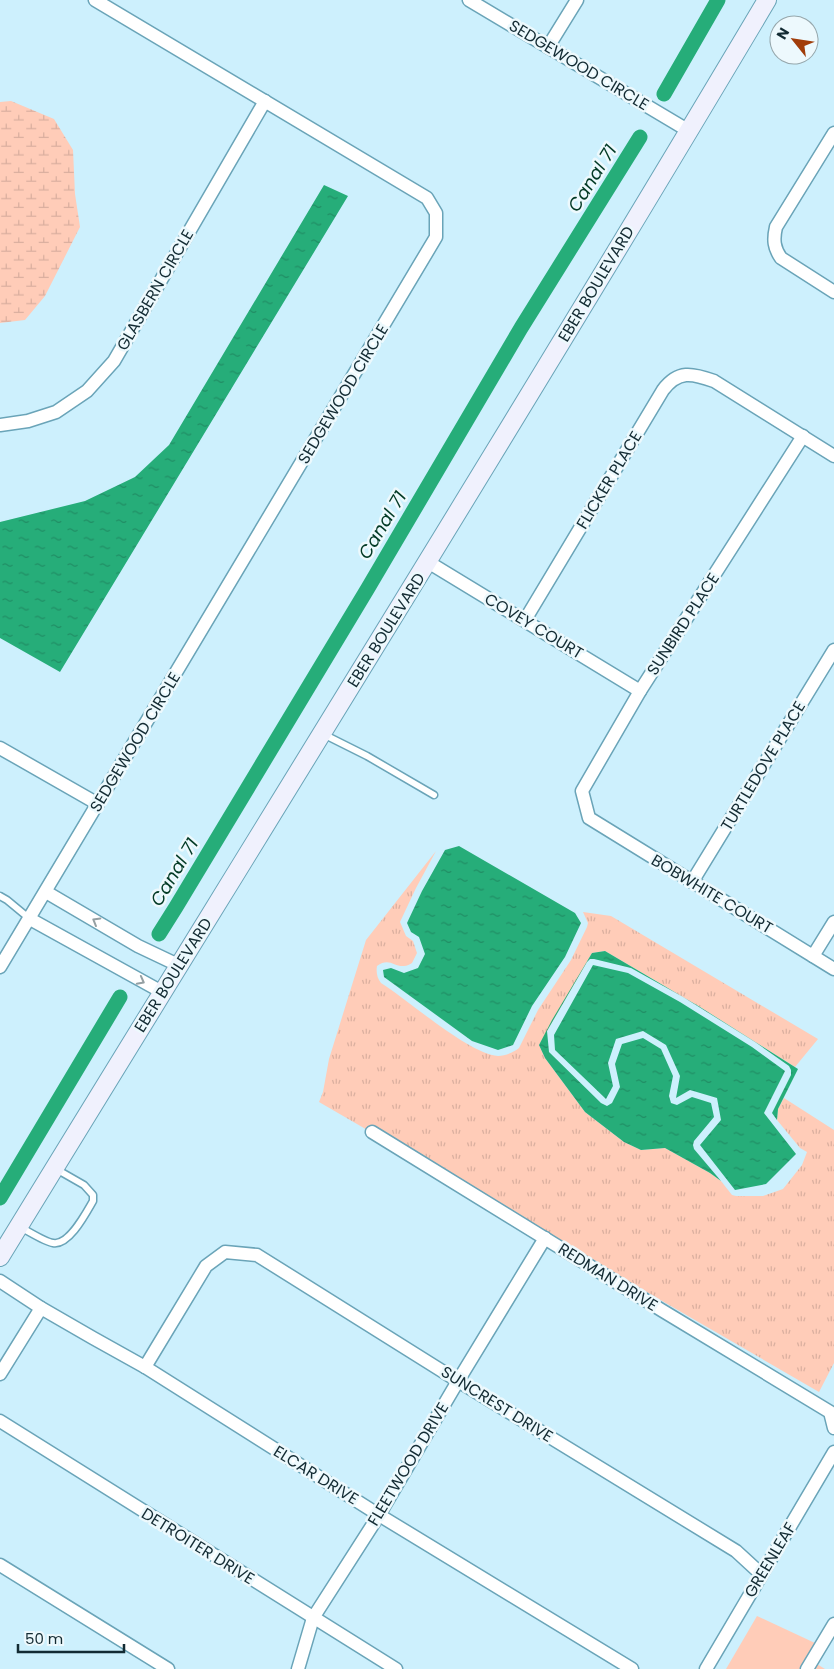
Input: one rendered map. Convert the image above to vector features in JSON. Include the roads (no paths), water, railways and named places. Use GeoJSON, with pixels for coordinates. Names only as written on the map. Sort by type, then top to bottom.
{"type":"FeatureCollection","features":[{"type":"Feature","properties":{"kind":"street","name":"SEDGEWOOD CIRCLE"},"geometry":{"type":"LineString","coordinates":[[0,967],[436,238],[436,213],[426,198],[95,0]]}},
{"type":"Feature","properties":{"kind":"street","name":"SEDGEWOOD CIRCLE"},"geometry":{"type":"LineString","coordinates":[[469,0],[689,131]]}},
{"type":"Feature","properties":{"kind":"street"},"geometry":{"type":"LineString","coordinates":[[548,47],[577,0]]}},
{"type":"Feature","properties":{"kind":"street","name":"EBER BOULEVARD"},"geometry":{"type":"LineString","coordinates":[[0,1258],[178,965],[428,562],[767,0]]}},
{"type":"Feature","properties":{"kind":"street","name":"GLASBERN CIRCLE"},"geometry":{"type":"LineString","coordinates":[[0,425],[28,421],[56,412],[87,391],[114,361],[265,101]]}},
{"type":"Feature","properties":{"kind":"street"},"geometry":{"type":"LineString","coordinates":[[834,133],[776,227],[774,243],[776,251],[781,258],[834,292]]}},
{"type":"Feature","properties":{"kind":"street","name":"FLICKER PLACE"},"geometry":{"type":"LineString","coordinates":[[525,620],[670,381],[689,374],[714,381],[834,456]]}},
{"type":"Feature","properties":{"kind":"street","name":"SUNBIRD PLACE"},"geometry":{"type":"LineString","coordinates":[[589,818],[582,790],[640,691],[803,436]]}},
{"type":"Feature","properties":{"kind":"street","name":"COVEY COURT"},"geometry":{"type":"LineString","coordinates":[[428,562],[640,691]]}},
{"type":"Feature","properties":{"kind":"street","name":"TURTLEDOVE PLACE"},"geometry":{"type":"LineString","coordinates":[[692,882],[834,650]]}},
{"type":"Feature","properties":{"kind":"street"},"geometry":{"type":"LineString","coordinates":[[0,748],[98,804]]}},
{"type":"Feature","properties":{"kind":"street","name":"BOBWHITE COURT"},"geometry":{"type":"LineString","coordinates":[[589,818],[834,969]]}},
{"type":"Feature","properties":{"kind":"street"},"geometry":{"type":"LineString","coordinates":[[46,892],[138,946],[178,965]]}},
{"type":"Feature","properties":{"kind":"street"},"geometry":{"type":"LineString","coordinates":[[30,919],[162,992]]}},
{"type":"Feature","properties":{"kind":"street"},"geometry":{"type":"LineString","coordinates":[[813,956],[834,922]]}},
{"type":"Feature","properties":{"kind":"street","name":"REDMAN DRIVE"},"geometry":{"type":"LineString","coordinates":[[372,1132],[663,1312],[830,1412],[834,1428]]}},
{"type":"Feature","properties":{"kind":"street","name":"FLEETWOOD DRIVE"},"geometry":{"type":"LineString","coordinates":[[298,1669],[312,1618],[379,1515],[458,1380],[545,1238]]}},
{"type":"Feature","properties":{"kind":"street","name":"SUNCREST DRIVE"},"geometry":{"type":"LineString","coordinates":[[145,1366],[206,1266],[225,1252],[257,1255],[736,1551],[761,1574]]}},
{"type":"Feature","properties":{"kind":"street","name":"ELCAR DRIVE"},"geometry":{"type":"LineString","coordinates":[[0,1281],[92,1338],[145,1366],[379,1515],[632,1669]]}},
{"type":"Feature","properties":{"kind":"street"},"geometry":{"type":"LineString","coordinates":[[0,1374],[41,1308]]}},
{"type":"Feature","properties":{"kind":"street","name":"DETROITER DRIVE"},"geometry":{"type":"LineString","coordinates":[[0,1421],[396,1669]]}},
{"type":"Feature","properties":{"kind":"street","name":"GREENLEAF"},"geometry":{"type":"LineString","coordinates":[[706,1669],[834,1452]]}},
{"type":"Feature","properties":{"kind":"street"},"geometry":{"type":"LineString","coordinates":[[0,1565],[168,1669]]}},
{"type":"Feature","properties":{"kind":"street"},"geometry":{"type":"LineString","coordinates":[[807,1669],[834,1624]]}},
{"type":"Feature","properties":{"kind":"lane"},"geometry":{"type":"LineString","coordinates":[[322,733],[367,756],[434,795]]}},
{"type":"Feature","properties":{"kind":"lane"},"geometry":{"type":"LineString","coordinates":[[0,896],[30,919]]}},
{"type":"Feature","properties":{"kind":"lane"},"geometry":{"type":"LineString","coordinates":[[19,1226],[53,1244],[61,1242],[70,1235],[93,1202],[93,1195],[84,1186],[55,1168]]}},
{"type":"Feature","properties":{"kind":"water"},"geometry":{"type":"Polygon","coordinates":[[[324,185],[348,196],[60,672],[0,638],[0,522],[85,501],[135,477],[169,445],[324,185]]]}},
{"type":"Feature","properties":{"kind":"water"},"geometry":{"type":"Polygon","coordinates":[[[459,846],[575,913],[581,923],[565,957],[532,1006],[513,1045],[498,1050],[472,1041],[384,977],[383,970],[391,968],[404,973],[418,968],[425,954],[419,937],[411,932],[407,923],[445,850],[459,846]]]}},
{"type":"Feature","properties":{"kind":"water"},"geometry":{"type":"Polygon","coordinates":[[[605,951],[700,1007],[798,1069],[778,1109],[777,1120],[772,1113],[791,1075],[789,1066],[755,1042],[683,997],[631,968],[594,959],[590,959],[587,962],[547,1031],[549,1052],[601,1103],[607,1106],[612,1103],[620,1087],[615,1064],[622,1044],[643,1038],[661,1049],[673,1076],[669,1096],[671,1103],[677,1105],[692,1097],[711,1103],[714,1117],[694,1141],[693,1145],[694,1149],[721,1181],[665,1148],[641,1150],[624,1142],[585,1112],[545,1058],[539,1045],[552,1020],[592,953],[605,951]]]}},
{"type":"Feature","properties":{"kind":"water"},"geometry":{"type":"Polygon","coordinates":[[[593,965],[628,973],[680,1002],[752,1047],[785,1071],[764,1113],[796,1154],[766,1184],[735,1190],[700,1145],[721,1120],[717,1098],[690,1090],[676,1098],[680,1076],[666,1045],[643,1031],[616,1039],[608,1063],[613,1086],[606,1099],[555,1050],[554,1035],[593,965]]]}},
{"type":"Feature","properties":{"kind":"waterway","name":"Canal 71"},"geometry":{"type":"LineString","coordinates":[[664,94],[718,0]]}},
{"type":"Feature","properties":{"kind":"waterway","name":"Canal 71"},"geometry":{"type":"LineString","coordinates":[[159,934],[368,588],[521,328],[640,137]]}},
{"type":"Feature","properties":{"kind":"waterway","name":"Canal 71"},"geometry":{"type":"LineString","coordinates":[[0,1198],[120,997]]}}]}
